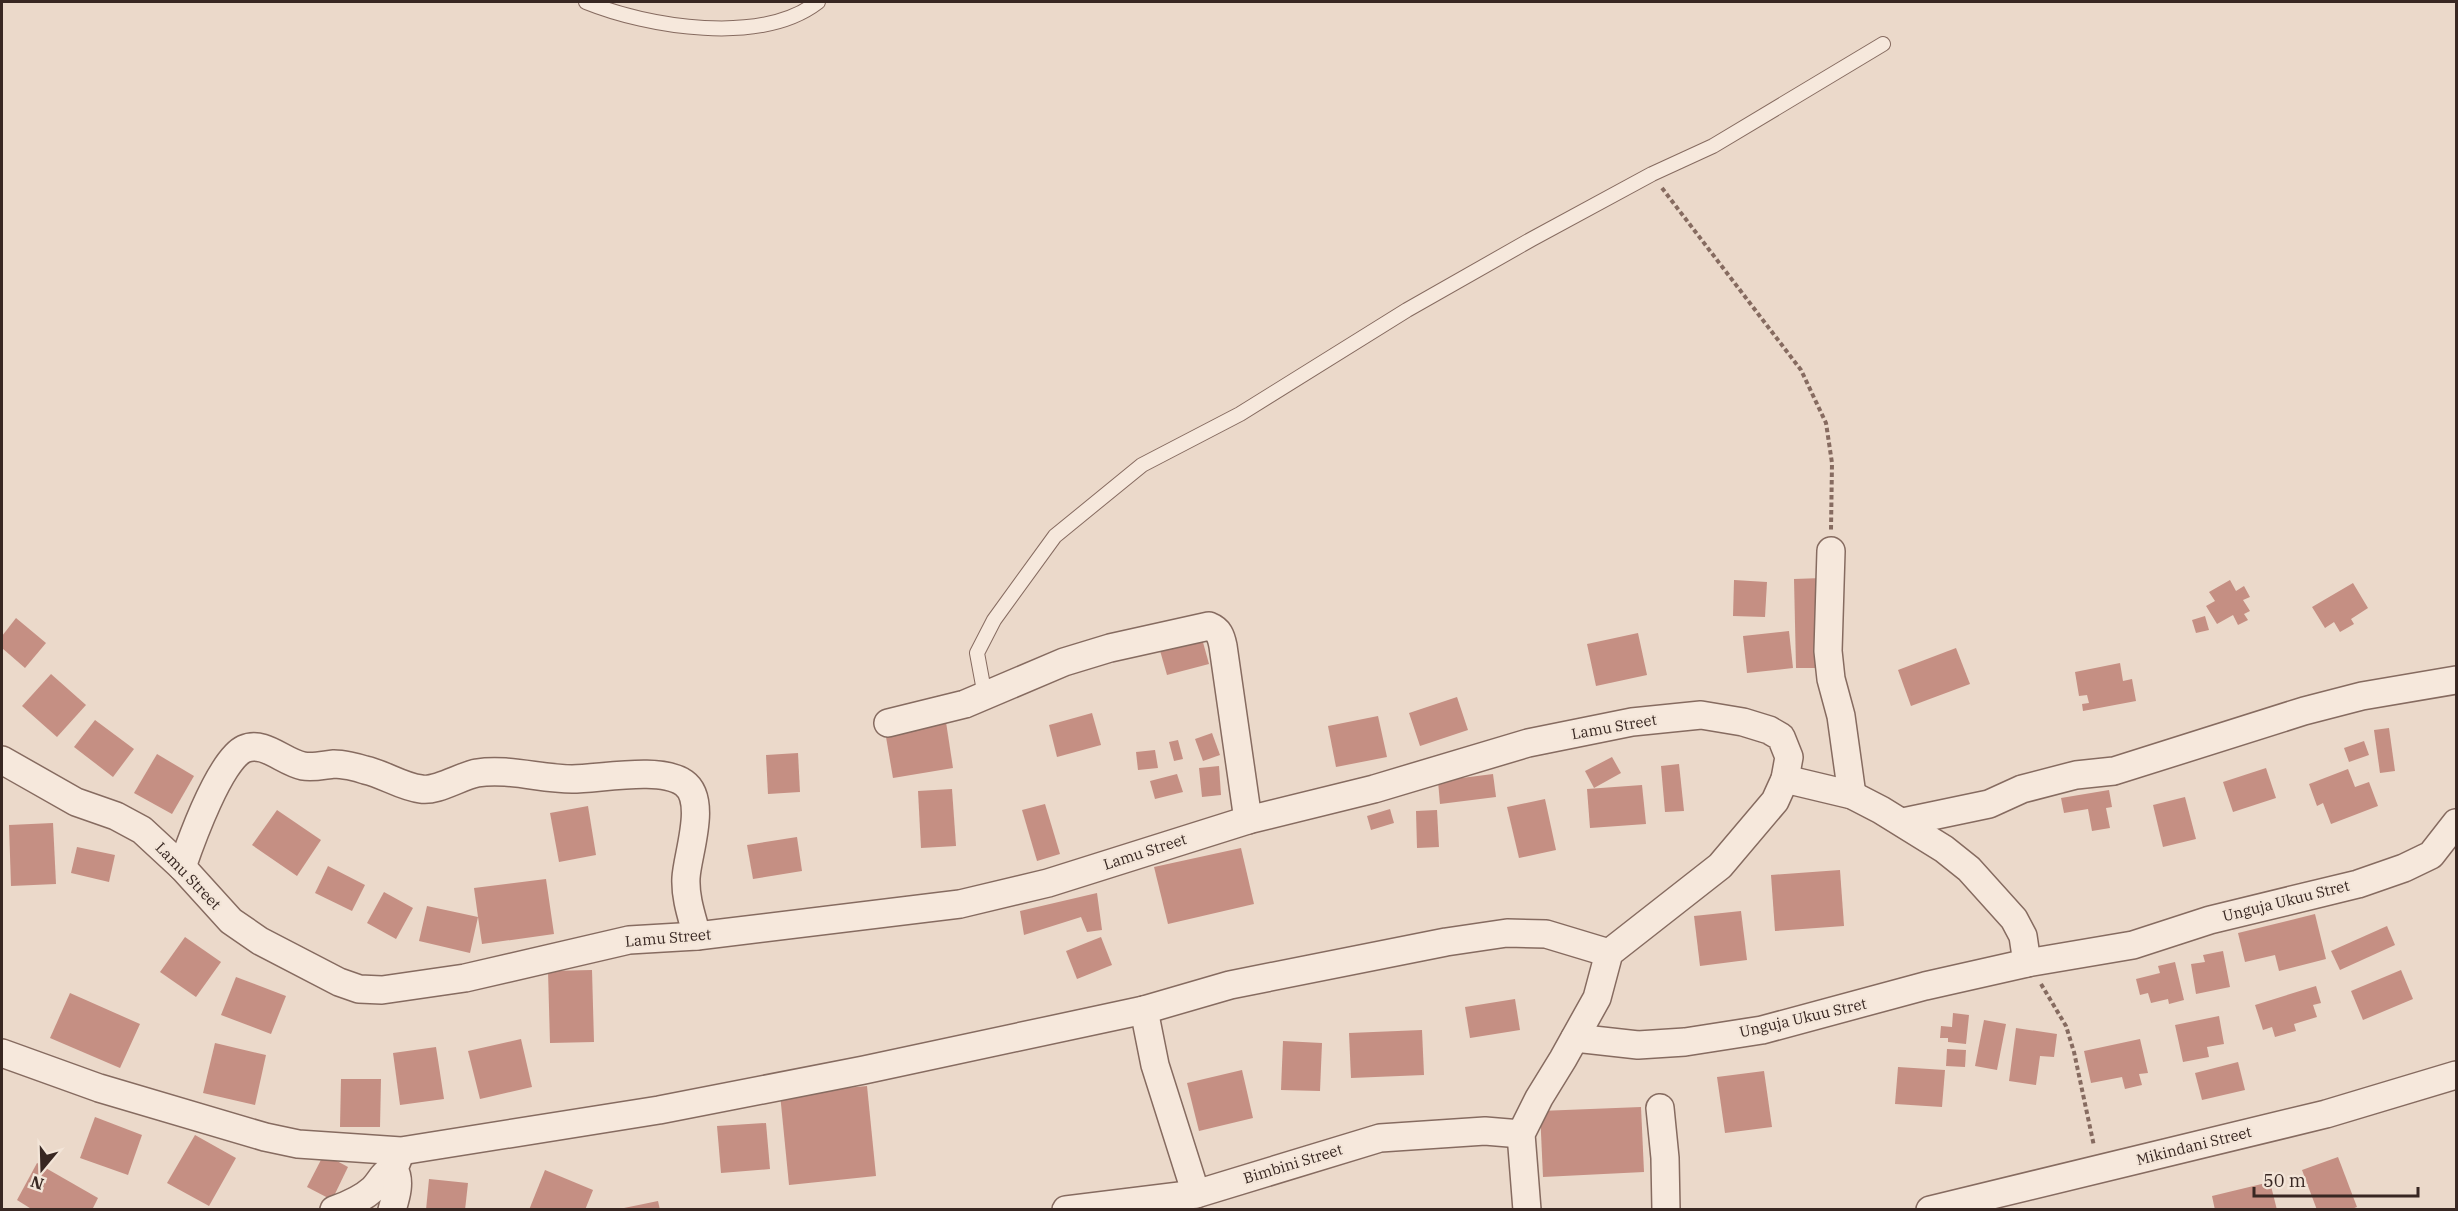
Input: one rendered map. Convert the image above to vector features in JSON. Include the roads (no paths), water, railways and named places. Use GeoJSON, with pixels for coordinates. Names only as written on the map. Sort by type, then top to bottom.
{"type":"FeatureCollection","features":[{"type":"Feature","properties":{"kind":"street"},"geometry":{"type":"LineString","coordinates":[[1831,551],[1828,651],[1831,679],[1839,704],[1844,734],[1852,795]]}},
{"type":"Feature","properties":{"kind":"street"},"geometry":{"type":"LineString","coordinates":[[888,723],[964,704],[1064,662],[1110,648],[1209,626],[1220,634],[1223,646],[1231,688],[1248,820]]}},
{"type":"Feature","properties":{"kind":"street"},"geometry":{"type":"LineString","coordinates":[[1902,822],[1989,804],[2022,789],[2076,775],[2114,771],[2304,711],[2362,696],[2457,680]]}},
{"type":"Feature","properties":{"kind":"street","name":"Lamu Street"},"geometry":{"type":"LineString","coordinates":[[2,760],[76,802],[116,816],[142,830],[182,867],[231,921],[284,954],[339,982],[359,989],[382,990],[465,978],[629,940],[697,936],[960,904],[1048,883],[1248,820],[1374,789],[1528,743],[1632,722],[1701,715],[1743,722],[1769,730],[1782,737],[1789,757],[1785,779],[1775,801],[1720,866],[1609,953]]}},
{"type":"Feature","properties":{"kind":"street"},"geometry":{"type":"LineString","coordinates":[[182,867],[197,823],[231,759],[243,749],[256,746],[273,752],[283,760],[305,767],[334,764],[364,769],[422,790],[477,773],[573,779],[639,774],[668,777],[683,782],[691,790],[694,805],[696,822],[686,879],[687,899],[697,936]]}},
{"type":"Feature","properties":{"kind":"street"},"geometry":{"type":"LineString","coordinates":[[1785,779],[1852,795],[1902,822],[1969,869],[2013,920],[2023,936],[2028,963]]}},
{"type":"Feature","properties":{"kind":"street","name":"Unguja Ukuu Stret"},"geometry":{"type":"LineString","coordinates":[[1575,1038],[1638,1045],[1685,1042],[1762,1030],[1925,986],[2028,963],[2133,945],[2210,920],[2358,884],[2404,868],[2444,852],[2457,823]]}},
{"type":"Feature","properties":{"kind":"street"},"geometry":{"type":"LineString","coordinates":[[2,1053],[99,1088],[265,1137],[398,1160],[864,1070],[1144,1010],[1230,985],[1446,942],[1507,933],[1545,934],[1609,953],[1597,998],[1539,1098],[1521,1134],[1527,1209]]}},
{"type":"Feature","properties":{"kind":"street"},"geometry":{"type":"LineString","coordinates":[[1144,1010],[1155,1065],[1196,1194]]}},
{"type":"Feature","properties":{"kind":"street","name":"Mikindani Street"},"geometry":{"type":"LineString","coordinates":[[1930,1209],[2326,1114],[2457,1075]]}},
{"type":"Feature","properties":{"kind":"street"},"geometry":{"type":"LineString","coordinates":[[1660,1108],[1665,1158],[1666,1209]]}},
{"type":"Feature","properties":{"kind":"street","name":"Bimbini Street"},"geometry":{"type":"LineString","coordinates":[[1066,1209],[1196,1194],[1380,1138],[1485,1131],[1521,1134]]}},
{"type":"Feature","properties":{"kind":"street"},"geometry":{"type":"LineString","coordinates":[[334,1209],[351,1204],[374,1188],[398,1160]]}},
{"type":"Feature","properties":{"kind":"street"},"geometry":{"type":"LineString","coordinates":[[392,1209],[397,1184],[398,1160]]}},
{"type":"Feature","properties":{"kind":"lane"},"geometry":{"type":"LineString","coordinates":[[586,2],[637,19],[671,26],[747,27],[782,21],[809,9],[818,2]]}},
{"type":"Feature","properties":{"kind":"lane"},"geometry":{"type":"LineString","coordinates":[[985,696],[976,653],[994,620],[1055,537],[1142,465],[1240,414],[1407,310],[1652,174],[1713,146],[1883,44]]}}]}
